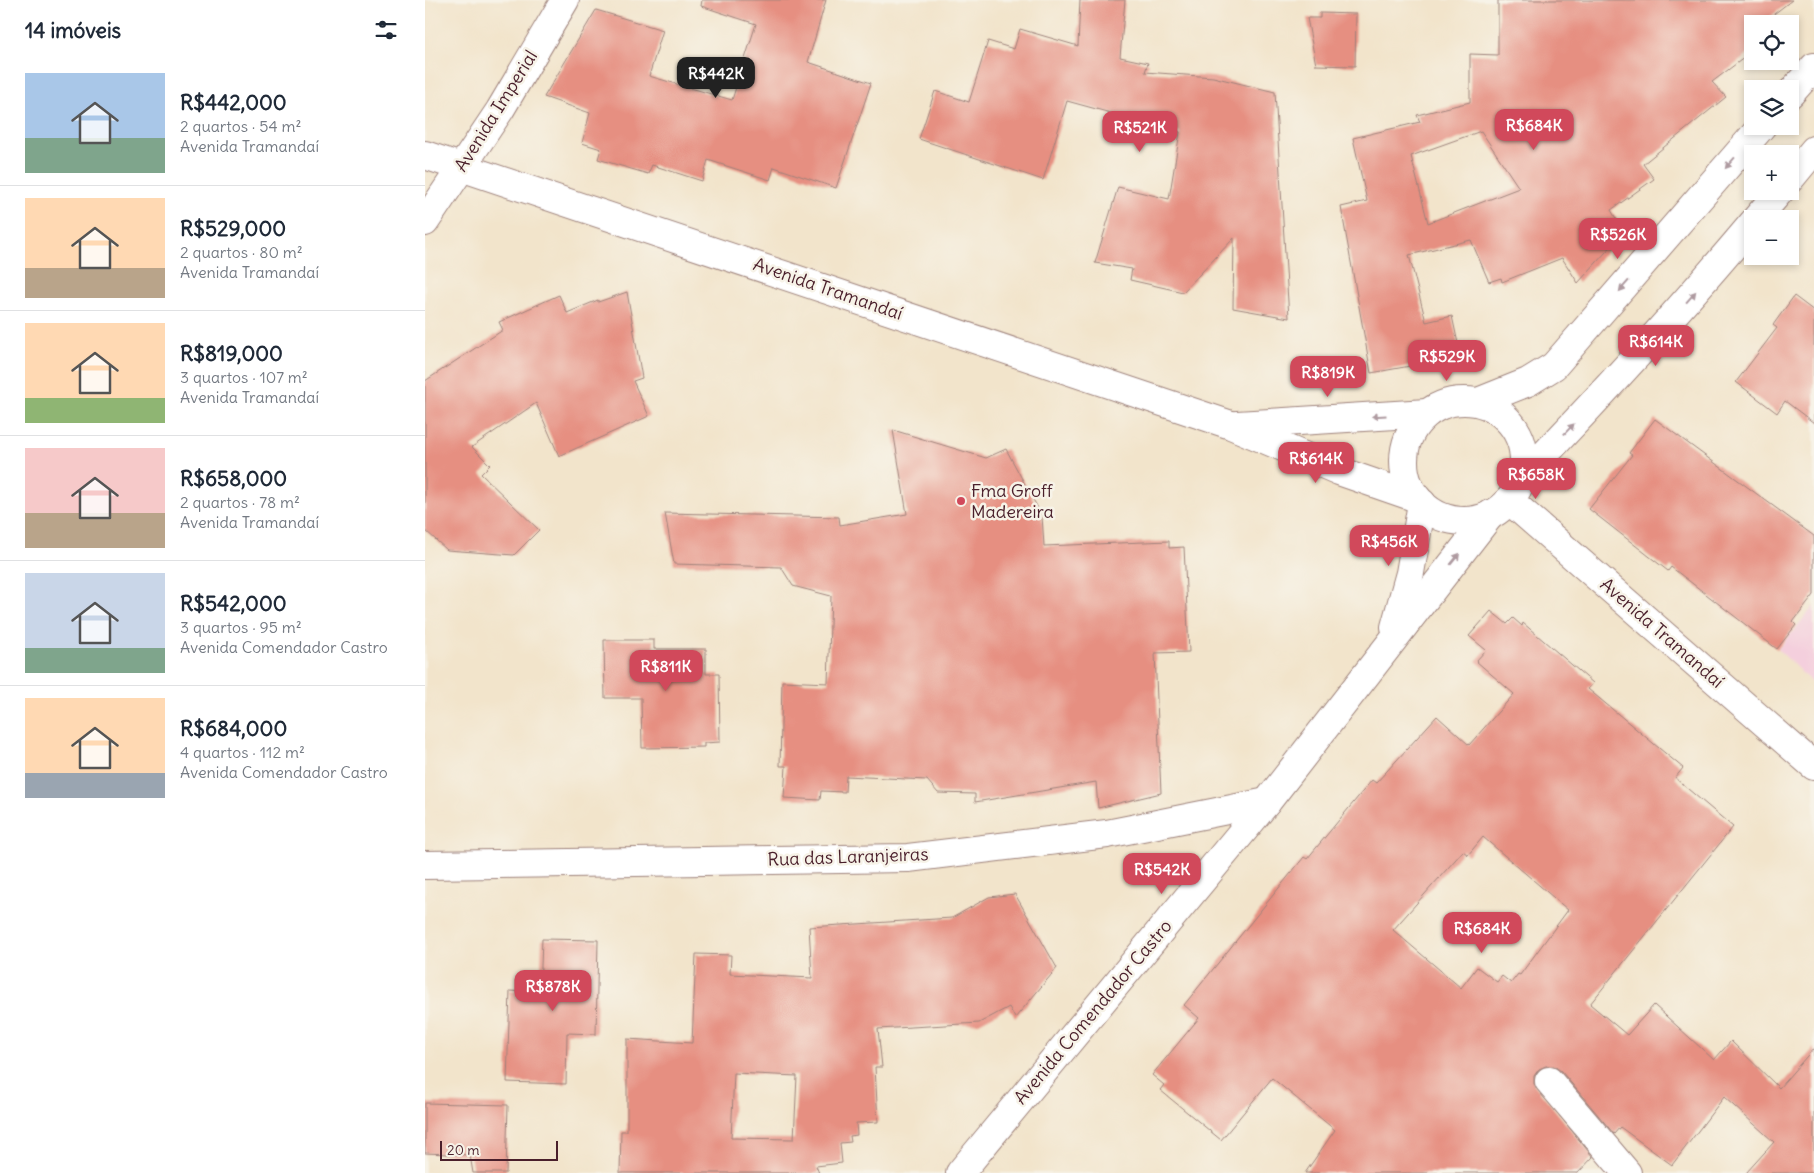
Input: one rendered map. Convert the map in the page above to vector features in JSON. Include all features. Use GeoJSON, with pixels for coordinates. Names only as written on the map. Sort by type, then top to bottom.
{"type":"FeatureCollection","features":[{"type":"Feature","properties":{"kind":"street","name":"Avenida Imperial"},"geometry":{"type":"LineString","coordinates":[[425,222],[499,110],[565,0]]}},
{"type":"Feature","properties":{"kind":"street"},"geometry":{"type":"LineString","coordinates":[[1799,84],[1814,67]]}},
{"type":"Feature","properties":{"kind":"street"},"geometry":{"type":"LineString","coordinates":[[1478,402],[1529,382],[1554,366],[1754,135]]}},
{"type":"Feature","properties":{"kind":"street"},"geometry":{"type":"LineString","coordinates":[[1799,168],[1814,150]]}},
{"type":"Feature","properties":{"kind":"street","name":"Avenida Tramandaí"},"geometry":{"type":"LineString","coordinates":[[425,154],[1231,425],[1339,471],[1419,501]]}},
{"type":"Feature","properties":{"kind":"street"},"geometry":{"type":"LineString","coordinates":[[1763,210],[1772,200]]}},
{"type":"Feature","properties":{"kind":"street"},"geometry":{"type":"LineString","coordinates":[[1523,477],[1524,453],[1516,430],[1500,412],[1478,402],[1460,400],[1443,404],[1427,413],[1412,431],[1405,454],[1406,477],[1419,501],[1437,514],[1455,520],[1473,520],[1500,507],[1523,477],[1672,318],[1744,234]]}},
{"type":"Feature","properties":{"kind":"street","name":"Avenida Tramandaí"},"geometry":{"type":"LineString","coordinates":[[1231,425],[1427,413]]}},
{"type":"Feature","properties":{"kind":"street","name":"Avenida Comendador Castro"},"geometry":{"type":"LineString","coordinates":[[1392,638],[1410,573],[1419,501]]}},
{"type":"Feature","properties":{"kind":"street","name":"Avenida Tramandaí"},"geometry":{"type":"LineString","coordinates":[[1500,507],[1814,766]]}},
{"type":"Feature","properties":{"kind":"street","name":"Avenida Comendador Castro"},"geometry":{"type":"LineString","coordinates":[[960,1173],[1267,802],[1392,638],[1500,507]]}},
{"type":"Feature","properties":{"kind":"street","name":"Rua das Laranjeiras"},"geometry":{"type":"LineString","coordinates":[[425,865],[908,858],[1107,834],[1267,802]]}},
{"type":"Feature","properties":{"kind":"street"},"geometry":{"type":"LineString","coordinates":[[1549,1081],[1627,1173]]}},
{"type":"Feature","properties":{"kind":"shaded area"},"geometry":{"type":"Polygon","coordinates":[[[1814,606],[1814,685],[1778,649],[1814,606]]]}},
{"type":"Feature","properties":{"kind":"building"},"geometry":{"type":"Polygon","coordinates":[[[702,0],[826,0],[808,62],[871,83],[836,188],[774,167],[770,180],[708,160],[702,181],[652,165],[648,174],[598,159],[601,149],[582,143],[590,113],[544,97],[596,10],[663,30],[649,76],[732,100],[756,24],[701,6],[702,0]]]}},
{"type":"Feature","properties":{"kind":"building"},"geometry":{"type":"Polygon","coordinates":[[[1080,0],[1125,0],[1120,57],[1148,63],[1145,72],[1213,77],[1275,92],[1289,318],[1233,308],[1234,238],[1183,292],[1130,280],[1132,269],[1095,263],[1118,187],[1169,199],[1180,132],[1067,101],[1043,180],[919,139],[935,91],[969,102],[988,41],[1014,49],[1020,29],[1078,46],[1080,0]]]}},
{"type":"Feature","properties":{"kind":"building"},"geometry":{"type":"Polygon","coordinates":[[[1498,0],[1792,0],[1773,15],[1744,15],[1744,58],[1712,82],[1726,97],[1643,164],[1654,179],[1611,210],[1624,232],[1578,283],[1562,258],[1502,282],[1501,278],[1489,282],[1471,240],[1409,255],[1426,322],[1452,316],[1461,357],[1371,373],[1341,207],[1367,201],[1353,138],[1420,122],[1417,115],[1470,102],[1470,54],[1498,55],[1498,0]],[[1481,131],[1411,156],[1428,223],[1519,188],[1481,131]]]}},
{"type":"Feature","properties":{"kind":"building"},"geometry":{"type":"Polygon","coordinates":[[[1320,13],[1356,14],[1355,66],[1316,65],[1307,18],[1320,18],[1320,13]]]}},
{"type":"Feature","properties":{"kind":"building"},"geometry":{"type":"Polygon","coordinates":[[[627,292],[642,378],[633,381],[649,416],[559,456],[536,403],[472,447],[490,465],[481,474],[539,530],[514,555],[447,550],[425,530],[425,381],[503,330],[499,322],[559,295],[567,313],[598,300],[598,302],[627,292]]]}},
{"type":"Feature","properties":{"kind":"building"},"geometry":{"type":"Polygon","coordinates":[[[1794,296],[1814,311],[1814,423],[1785,401],[1777,413],[1736,382],[1777,328],[1773,325],[1794,296]]]}},
{"type":"Feature","properties":{"kind":"building"},"geometry":{"type":"Polygon","coordinates":[[[1655,419],[1814,536],[1814,595],[1793,622],[1796,625],[1777,649],[1671,567],[1668,571],[1589,509],[1632,455],[1629,453],[1655,419]]]}},
{"type":"Feature","properties":{"kind":"building"},"geometry":{"type":"Polygon","coordinates":[[[893,430],[986,458],[1006,449],[1042,516],[1044,546],[1169,541],[1169,548],[1184,547],[1189,652],[1155,653],[1161,793],[1098,808],[1096,782],[975,802],[975,794],[938,793],[927,780],[846,776],[845,792],[821,791],[820,800],[784,798],[786,766],[780,766],[782,681],[828,683],[831,596],[793,586],[781,567],[674,564],[665,513],[839,517],[840,525],[907,514],[893,430]]]}},
{"type":"Feature","properties":{"kind":"building"},"geometry":{"type":"Polygon","coordinates":[[[1491,611],[1507,624],[1513,618],[1522,626],[1523,623],[1593,683],[1588,689],[1683,768],[1675,778],[1733,827],[1590,1004],[1627,1035],[1654,1005],[1714,1060],[1731,1041],[1779,1088],[1814,1048],[1814,1173],[1746,1173],[1774,1142],[1724,1097],[1672,1165],[1620,1127],[1614,1134],[1561,1071],[1554,1066],[1546,1066],[1539,1069],[1534,1076],[1534,1084],[1593,1157],[1578,1173],[1305,1173],[1335,1130],[1272,1078],[1221,1140],[1160,1090],[1164,1085],[1152,1075],[1199,1018],[1184,1005],[1304,857],[1307,859],[1372,780],[1376,783],[1437,716],[1469,745],[1514,694],[1476,661],[1486,650],[1469,636],[1491,611]],[[1483,837],[1468,855],[1463,851],[1393,930],[1461,988],[1477,967],[1497,982],[1502,976],[1511,983],[1518,974],[1520,975],[1568,910],[1483,837]]]}},
{"type":"Feature","properties":{"kind":"building"},"geometry":{"type":"Polygon","coordinates":[[[604,640],[654,640],[654,649],[706,649],[706,674],[719,674],[720,742],[704,743],[704,747],[642,748],[641,698],[605,698],[604,640]]]}},
{"type":"Feature","properties":{"kind":"building"},"geometry":{"type":"Polygon","coordinates":[[[1015,894],[1057,968],[1015,1018],[1009,1007],[979,1023],[878,1029],[882,1067],[875,1067],[878,1122],[856,1123],[857,1135],[850,1136],[851,1142],[840,1143],[842,1163],[816,1166],[819,1173],[620,1173],[621,1131],[627,1131],[627,1039],[692,1043],[696,954],[731,955],[730,974],[812,978],[809,927],[952,918],[989,897],[1015,894]],[[734,1073],[731,1138],[794,1139],[797,1076],[734,1073]]]}},
{"type":"Feature","properties":{"kind":"building"},"geometry":{"type":"Polygon","coordinates":[[[542,939],[598,940],[596,1034],[567,1033],[566,1084],[507,1082],[510,991],[540,993],[542,939]]]}},
{"type":"Feature","properties":{"kind":"building"},"geometry":{"type":"Polygon","coordinates":[[[425,1103],[508,1105],[506,1173],[473,1173],[470,1155],[425,1153],[425,1103]]]}},
{"type":"Feature","properties":{"kind":"place","name":"Fma Groff Madereira"},"geometry":{"type":"Point","coordinates":[961,501]}}]}
